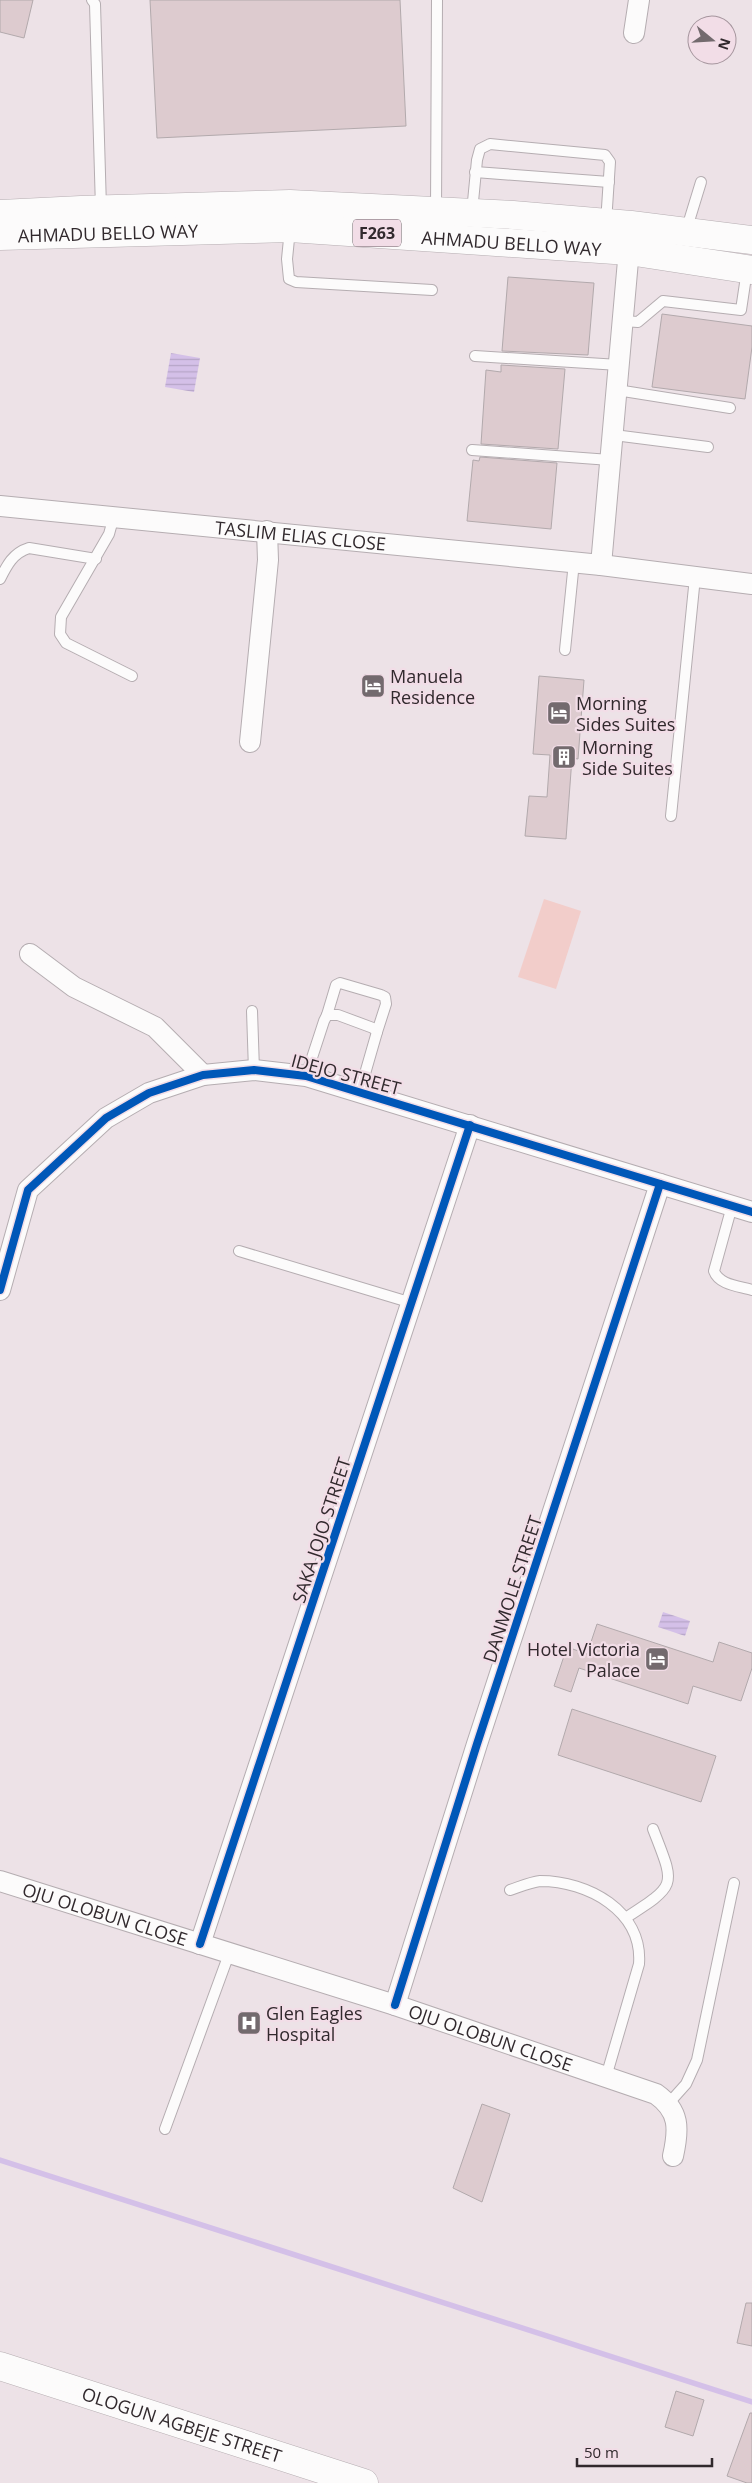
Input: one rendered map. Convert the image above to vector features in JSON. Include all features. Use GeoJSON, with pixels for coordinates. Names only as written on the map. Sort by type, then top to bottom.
{"type":"FeatureCollection","features":[{"type":"Feature","properties":{"kind":"main road","name":"AHMADU BELLO WAY"},"geometry":{"type":"LineString","coordinates":[[0,236],[101,209],[290,204],[472,213],[622,233],[750,270]]}},
{"type":"Feature","properties":{"kind":"main road","name":"AHMADU BELLO WAY"},"geometry":{"type":"LineString","coordinates":[[0,214],[44,223],[622,233],[686,232],[752,240]]}},
{"type":"Feature","properties":{"kind":"main road","name":"OLOGUN AGBEJE STREET"},"geometry":{"type":"LineString","coordinates":[[0,2366],[314,2475],[364,2483]]}},
{"type":"Feature","properties":{"kind":"street"},"geometry":{"type":"LineString","coordinates":[[634,33],[639,0]]}},
{"type":"Feature","properties":{"kind":"street"},"geometry":{"type":"LineString","coordinates":[[601,564],[623,321],[622,233]]}},
{"type":"Feature","properties":{"kind":"street","name":"TASLIM ELIAS CLOSE"},"geometry":{"type":"LineString","coordinates":[[0,506],[114,515],[601,564],[752,584]]}},
{"type":"Feature","properties":{"kind":"street"},"geometry":{"type":"LineString","coordinates":[[250,742],[268,560],[267,531]]}},
{"type":"Feature","properties":{"kind":"street"},"geometry":{"type":"LineString","coordinates":[[30,954],[74,988],[155,1027],[203,1075]]}},
{"type":"Feature","properties":{"kind":"street","name":"IDEJO STREET"},"geometry":{"type":"LineString","coordinates":[[0,1290],[28,1190],[106,1118],[149,1093],[203,1075],[254,1070],[306,1076],[752,1212]]}},
{"type":"Feature","properties":{"kind":"street","name":"SAKA JOJO STREET"},"geometry":{"type":"LineString","coordinates":[[200,1944],[470,1125]]}},
{"type":"Feature","properties":{"kind":"street","name":"DANMOLE STREET"},"geometry":{"type":"LineString","coordinates":[[395,2005],[476,1744],[660,1184]]}},
{"type":"Feature","properties":{"kind":"street","name":"OJU OLOBUN CLOSE"},"geometry":{"type":"LineString","coordinates":[[0,1881],[395,2005],[656,2094],[669,2103]]}},
{"type":"Feature","properties":{"kind":"street"},"geometry":{"type":"LineString","coordinates":[[669,2103],[674,2116],[677,2136],[673,2156]]}},
{"type":"Feature","properties":{"kind":"lane"},"geometry":{"type":"LineString","coordinates":[[92,0],[95,4],[101,209]]}},
{"type":"Feature","properties":{"kind":"lane"},"geometry":{"type":"LineString","coordinates":[[436,212],[437,0]]}},
{"type":"Feature","properties":{"kind":"lane"},"geometry":{"type":"LineString","coordinates":[[472,213],[475,172],[480,149],[490,144],[602,153],[610,162],[608,182],[622,233]]}},
{"type":"Feature","properties":{"kind":"lane"},"geometry":{"type":"LineString","coordinates":[[475,172],[608,182]]}},
{"type":"Feature","properties":{"kind":"lane"},"geometry":{"type":"LineString","coordinates":[[686,232],[701,182]]}},
{"type":"Feature","properties":{"kind":"lane"},"geometry":{"type":"LineString","coordinates":[[290,228],[287,270],[290,279],[296,282],[432,290]]}},
{"type":"Feature","properties":{"kind":"lane"},"geometry":{"type":"LineString","coordinates":[[623,321],[638,322],[663,301],[741,310],[750,270]]}},
{"type":"Feature","properties":{"kind":"lane"},"geometry":{"type":"LineString","coordinates":[[475,356],[619,365]]}},
{"type":"Feature","properties":{"kind":"lane"},"geometry":{"type":"LineString","coordinates":[[616,390],[730,408]]}},
{"type":"Feature","properties":{"kind":"lane"},"geometry":{"type":"LineString","coordinates":[[614,435],[708,447]]}},
{"type":"Feature","properties":{"kind":"lane"},"geometry":{"type":"LineString","coordinates":[[472,450],[610,460]]}},
{"type":"Feature","properties":{"kind":"lane"},"geometry":{"type":"LineString","coordinates":[[114,515],[109,534],[61,617],[60,634],[66,643],[132,676]]}},
{"type":"Feature","properties":{"kind":"lane"},"geometry":{"type":"LineString","coordinates":[[0,580],[12,557],[29,548],[96,558]]}},
{"type":"Feature","properties":{"kind":"lane"},"geometry":{"type":"LineString","coordinates":[[565,650],[574,562]]}},
{"type":"Feature","properties":{"kind":"lane"},"geometry":{"type":"LineString","coordinates":[[671,816],[695,576]]}},
{"type":"Feature","properties":{"kind":"lane"},"geometry":{"type":"LineString","coordinates":[[306,1076],[334,990],[336,985],[340,983],[381,995],[385,998],[386,1004],[360,1091]]}},
{"type":"Feature","properties":{"kind":"lane"},"geometry":{"type":"LineString","coordinates":[[252,1011],[254,1070]]}},
{"type":"Feature","properties":{"kind":"lane"},"geometry":{"type":"LineString","coordinates":[[327,1015],[338,1015],[373,1028],[377,1032]]}},
{"type":"Feature","properties":{"kind":"lane"},"geometry":{"type":"LineString","coordinates":[[732,1206],[714,1270],[716,1277],[723,1282],[752,1290]]}},
{"type":"Feature","properties":{"kind":"lane"},"geometry":{"type":"LineString","coordinates":[[239,1251],[412,1303]]}},
{"type":"Feature","properties":{"kind":"lane"},"geometry":{"type":"LineString","coordinates":[[626,1917],[660,1896],[669,1880],[668,1867],[653,1829]]}},
{"type":"Feature","properties":{"kind":"lane"},"geometry":{"type":"LineString","coordinates":[[510,1890],[539,1881],[568,1886],[590,1892],[613,1903],[626,1917],[637,1939],[640,1951],[639,1964],[606,2077]]}},
{"type":"Feature","properties":{"kind":"lane"},"geometry":{"type":"LineString","coordinates":[[669,2103],[686,2084],[697,2060],[734,1883]]}},
{"type":"Feature","properties":{"kind":"lane"},"geometry":{"type":"LineString","coordinates":[[165,2129],[229,1954]]}},
{"type":"Feature","properties":{"kind":"shaded area"},"geometry":{"type":"Polygon","coordinates":[[[171,353],[200,358],[194,392],[165,387],[171,353]]]}},
{"type":"Feature","properties":{"kind":"shaded area"},"geometry":{"type":"Polygon","coordinates":[[[544,899],[581,911],[556,989],[518,977],[544,899]]]}},
{"type":"Feature","properties":{"kind":"shaded area"},"geometry":{"type":"Polygon","coordinates":[[[663,1612],[690,1621],[685,1636],[658,1627],[663,1612]]]}},
{"type":"Feature","properties":{"kind":"building"},"geometry":{"type":"Polygon","coordinates":[[[0,0],[33,0],[24,38],[0,32],[0,0]]]}},
{"type":"Feature","properties":{"kind":"building"},"geometry":{"type":"Polygon","coordinates":[[[150,0],[400,0],[406,126],[157,138],[150,0]]]}},
{"type":"Feature","properties":{"kind":"building"},"geometry":{"type":"Polygon","coordinates":[[[508,277],[594,283],[588,355],[502,351],[508,277]]]}},
{"type":"Feature","properties":{"kind":"building"},"geometry":{"type":"Polygon","coordinates":[[[662,314],[752,326],[752,347],[745,399],[652,387],[662,314]]]}},
{"type":"Feature","properties":{"kind":"building"},"geometry":{"type":"Polygon","coordinates":[[[501,365],[565,369],[558,449],[481,444],[486,370],[501,372],[501,365]]]}},
{"type":"Feature","properties":{"kind":"building"},"geometry":{"type":"Polygon","coordinates":[[[480,457],[557,463],[551,529],[467,521],[473,460],[479,461],[480,457]]]}},
{"type":"Feature","properties":{"kind":"building","name":"Morning Side Suites"},"geometry":{"type":"Polygon","coordinates":[[[539,676],[584,680],[578,759],[572,758],[566,839],[525,836],[529,796],[547,797],[550,755],[533,754],[539,676]]]}},
{"type":"Feature","properties":{"kind":"building"},"geometry":{"type":"Polygon","coordinates":[[[597,1624],[713,1662],[719,1642],[752,1653],[752,1668],[741,1701],[693,1686],[688,1704],[579,1668],[571,1692],[554,1686],[567,1647],[587,1654],[597,1624]]]}},
{"type":"Feature","properties":{"kind":"building"},"geometry":{"type":"Polygon","coordinates":[[[572,1709],[716,1756],[701,1802],[558,1755],[572,1709]]]}},
{"type":"Feature","properties":{"kind":"building"},"geometry":{"type":"Polygon","coordinates":[[[482,2104],[510,2114],[482,2202],[453,2188],[482,2104]]]}},
{"type":"Feature","properties":{"kind":"building"},"geometry":{"type":"Polygon","coordinates":[[[746,2303],[752,2303],[752,2346],[737,2343],[746,2303]]]}},
{"type":"Feature","properties":{"kind":"building"},"geometry":{"type":"Polygon","coordinates":[[[676,2391],[704,2400],[693,2436],[665,2427],[676,2391]]]}},
{"type":"Feature","properties":{"kind":"building"},"geometry":{"type":"Polygon","coordinates":[[[750,2413],[752,2413],[752,2483],[747,2483],[727,2476],[750,2413]]]}},
{"type":"Feature","properties":{"kind":"waterway"},"geometry":{"type":"LineString","coordinates":[[0,2160],[752,2402]]}},
{"type":"Feature","properties":{"kind":"cycle path"},"geometry":{"type":"LineString","coordinates":[[0,1290],[28,1190],[106,1118],[149,1093],[203,1075],[254,1070],[306,1076],[752,1212]]}},
{"type":"Feature","properties":{"kind":"cycle path"},"geometry":{"type":"LineString","coordinates":[[200,1944],[470,1125]]}},
{"type":"Feature","properties":{"kind":"cycle path"},"geometry":{"type":"LineString","coordinates":[[395,2005],[477,1744],[660,1184]]}},
{"type":"Feature","properties":{"kind":"place","name":"Manuela Residence"},"geometry":{"type":"Point","coordinates":[373,686]}},
{"type":"Feature","properties":{"kind":"place","name":"Morning Sides Suites"},"geometry":{"type":"Point","coordinates":[559,713]}},
{"type":"Feature","properties":{"kind":"place","name":"Morning Side Suites"},"geometry":{"type":"Point","coordinates":[564,757]}},
{"type":"Feature","properties":{"kind":"place","name":"Hotel Victoria Palace"},"geometry":{"type":"Point","coordinates":[657,1659]}},
{"type":"Feature","properties":{"kind":"place","name":"Glen Eagles Hospital"},"geometry":{"type":"Point","coordinates":[249,2023]}}]}
